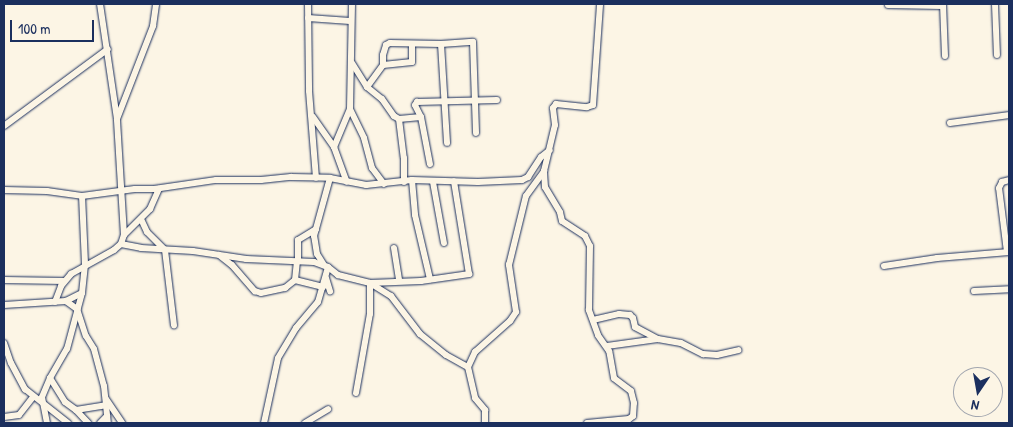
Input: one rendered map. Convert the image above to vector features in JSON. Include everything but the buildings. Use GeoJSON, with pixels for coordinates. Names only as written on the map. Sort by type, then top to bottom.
{"type":"FeatureCollection","features":[{"type":"Feature","properties":{"kind":"street"},"geometry":{"type":"LineString","coordinates":[[100,4],[118,119],[123,190],[124,235],[121,244]]}},
{"type":"Feature","properties":{"kind":"street"},"geometry":{"type":"LineString","coordinates":[[118,119],[153,26],[156,4]]}},
{"type":"Feature","properties":{"kind":"street"},"geometry":{"type":"LineString","coordinates":[[308,4],[309,91],[316,178]]}},
{"type":"Feature","properties":{"kind":"street"},"geometry":{"type":"LineString","coordinates":[[334,147],[350,110],[352,63],[350,21],[352,4]]}},
{"type":"Feature","properties":{"kind":"street"},"geometry":{"type":"LineString","coordinates":[[587,423],[629,420],[633,416],[634,404],[631,391],[614,378],[613,365],[607,346],[598,336],[588,303],[590,246],[586,236],[562,222],[560,212],[545,187],[544,171],[555,125],[553,108],[556,104],[587,107],[594,105],[600,4]]}},
{"type":"Feature","properties":{"kind":"street"},"geometry":{"type":"LineString","coordinates":[[995,4],[996,55]]}},
{"type":"Feature","properties":{"kind":"street"},"geometry":{"type":"LineString","coordinates":[[888,5],[943,5],[945,56]]}},
{"type":"Feature","properties":{"kind":"street"},"geometry":{"type":"LineString","coordinates":[[308,18],[350,21]]}},
{"type":"Feature","properties":{"kind":"street"},"geometry":{"type":"LineString","coordinates":[[367,87],[383,65],[386,45],[473,42],[476,133]]}},
{"type":"Feature","properties":{"kind":"street"},"geometry":{"type":"LineString","coordinates":[[383,65],[412,62],[412,44]]}},
{"type":"Feature","properties":{"kind":"street"},"geometry":{"type":"LineString","coordinates":[[441,44],[447,143]]}},
{"type":"Feature","properties":{"kind":"street"},"geometry":{"type":"LineString","coordinates":[[4,126],[108,49]]}},
{"type":"Feature","properties":{"kind":"street"},"geometry":{"type":"LineString","coordinates":[[352,63],[367,87],[382,99],[394,116],[399,119],[421,117]]}},
{"type":"Feature","properties":{"kind":"street"},"geometry":{"type":"LineString","coordinates":[[430,164],[421,117],[415,105],[417,102],[497,100]]}},
{"type":"Feature","properties":{"kind":"street"},"geometry":{"type":"LineString","coordinates":[[350,110],[364,138],[372,168],[384,184]]}},
{"type":"Feature","properties":{"kind":"street"},"geometry":{"type":"LineString","coordinates":[[950,122],[1009,115]]}},
{"type":"Feature","properties":{"kind":"street"},"geometry":{"type":"LineString","coordinates":[[312,116],[334,147],[347,182]]}},
{"type":"Feature","properties":{"kind":"street"},"geometry":{"type":"LineString","coordinates":[[399,119],[404,158],[404,182]]}},
{"type":"Feature","properties":{"kind":"street"},"geometry":{"type":"LineString","coordinates":[[4,190],[47,191],[82,196],[216,180],[330,178],[366,185],[412,180],[433,182],[522,180],[528,177],[541,157],[550,150]]}},
{"type":"Feature","properties":{"kind":"street"},"geometry":{"type":"LineString","coordinates":[[486,423],[485,410],[475,398],[468,367],[476,352],[510,322],[516,312],[509,265],[526,196],[544,171]]}},
{"type":"Feature","properties":{"kind":"street"},"geometry":{"type":"LineString","coordinates":[[317,261],[314,240],[330,178]]}},
{"type":"Feature","properties":{"kind":"street"},"geometry":{"type":"LineString","coordinates":[[412,180],[418,230],[430,279]]}},
{"type":"Feature","properties":{"kind":"street"},"geometry":{"type":"LineString","coordinates":[[884,266],[937,258],[1008,252],[1000,188],[1002,182],[1009,180]]}},
{"type":"Feature","properties":{"kind":"street"},"geometry":{"type":"LineString","coordinates":[[370,283],[469,274],[454,181]]}},
{"type":"Feature","properties":{"kind":"street"},"geometry":{"type":"LineString","coordinates":[[433,182],[444,243]]}},
{"type":"Feature","properties":{"kind":"street"},"geometry":{"type":"LineString","coordinates":[[124,235],[150,208],[159,188]]}},
{"type":"Feature","properties":{"kind":"street"},"geometry":{"type":"LineString","coordinates":[[4,417],[20,415],[39,400],[67,349],[82,292],[85,264],[82,196]]}},
{"type":"Feature","properties":{"kind":"street"},"geometry":{"type":"LineString","coordinates":[[140,219],[147,232],[165,250],[174,325]]}},
{"type":"Feature","properties":{"kind":"street"},"geometry":{"type":"LineString","coordinates":[[218,255],[232,265],[258,292],[285,288],[295,280],[298,240],[316,229]]}},
{"type":"Feature","properties":{"kind":"street"},"geometry":{"type":"LineString","coordinates":[[308,233],[314,240]]}},
{"type":"Feature","properties":{"kind":"street"},"geometry":{"type":"LineString","coordinates":[[55,302],[64,281],[85,264],[121,244],[218,255],[317,261],[338,275],[370,283],[391,296],[420,334],[446,355],[468,367]]}},
{"type":"Feature","properties":{"kind":"street"},"geometry":{"type":"LineString","coordinates":[[394,248],[399,281]]}},
{"type":"Feature","properties":{"kind":"street"},"geometry":{"type":"LineString","coordinates":[[295,280],[323,286],[330,291],[326,278],[326,266]]}},
{"type":"Feature","properties":{"kind":"street"},"geometry":{"type":"LineString","coordinates":[[4,280],[64,281]]}},
{"type":"Feature","properties":{"kind":"street"},"geometry":{"type":"LineString","coordinates":[[356,393],[370,314],[370,283]]}},
{"type":"Feature","properties":{"kind":"street"},"geometry":{"type":"LineString","coordinates":[[264,423],[278,358],[296,328],[314,309],[323,286]]}},
{"type":"Feature","properties":{"kind":"street"},"geometry":{"type":"LineString","coordinates":[[974,290],[1009,289]]}},
{"type":"Feature","properties":{"kind":"street"},"geometry":{"type":"LineString","coordinates":[[4,305],[66,301],[82,292]]}},
{"type":"Feature","properties":{"kind":"street"},"geometry":{"type":"LineString","coordinates":[[66,301],[78,309],[86,336],[94,349],[108,423]]}},
{"type":"Feature","properties":{"kind":"street"},"geometry":{"type":"LineString","coordinates":[[593,320],[619,314],[630,315],[633,318],[635,327],[658,339]]}},
{"type":"Feature","properties":{"kind":"street"},"geometry":{"type":"LineString","coordinates":[[607,346],[658,339],[681,343],[710,355],[731,354],[738,350]]}},
{"type":"Feature","properties":{"kind":"street"},"geometry":{"type":"LineString","coordinates":[[4,343],[18,378],[56,416],[68,423]]}},
{"type":"Feature","properties":{"kind":"street"},"geometry":{"type":"LineString","coordinates":[[50,378],[65,402],[76,410],[88,423]]}},
{"type":"Feature","properties":{"kind":"street"},"geometry":{"type":"LineString","coordinates":[[39,400],[46,421]]}},
{"type":"Feature","properties":{"kind":"street"},"geometry":{"type":"LineString","coordinates":[[76,410],[105,402]]}},
{"type":"Feature","properties":{"kind":"street"},"geometry":{"type":"LineString","coordinates":[[105,402],[122,423]]}},
{"type":"Feature","properties":{"kind":"street"},"geometry":{"type":"LineString","coordinates":[[305,423],[328,409]]}},
{"type":"Feature","properties":{"kind":"street"},"geometry":{"type":"LineString","coordinates":[[40,423],[56,416]]}},
{"type":"Feature","properties":{"kind":"street"},"geometry":{"type":"LineString","coordinates":[[100,423],[107,416]]}}]}
